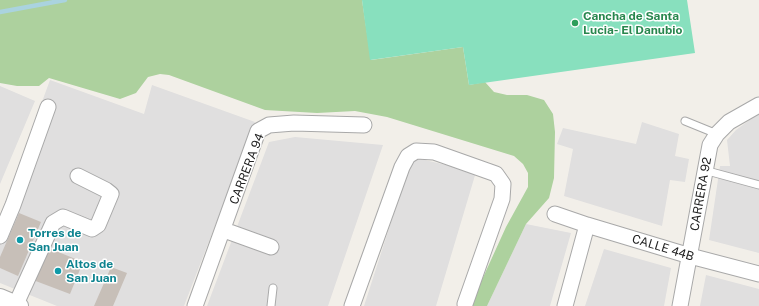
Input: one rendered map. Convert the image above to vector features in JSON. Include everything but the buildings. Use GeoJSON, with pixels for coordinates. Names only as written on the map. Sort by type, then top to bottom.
{"type":"FeatureCollection","features":[{"type":"Feature","properties":{"kind":"street","name":"CARRERA 92"},"geometry":{"type":"LineString","coordinates":[[680,306],[704,170],[710,145],[717,134],[742,113],[759,105]]}},
{"type":"Feature","properties":{"kind":"street"},"geometry":{"type":"LineString","coordinates":[[0,236],[13,205],[48,107]]}},
{"type":"Feature","properties":{"kind":"street","name":"CARRERA 94"},"geometry":{"type":"LineString","coordinates":[[195,306],[224,230],[258,131],[269,125],[294,123],[364,125]]}},
{"type":"Feature","properties":{"kind":"street"},"geometry":{"type":"LineString","coordinates":[[352,306],[402,167],[408,156],[416,152],[434,152],[496,174],[503,184],[502,199],[465,304]]}},
{"type":"Feature","properties":{"kind":"street"},"geometry":{"type":"LineString","coordinates":[[12,303],[53,223],[63,217],[92,229],[98,225],[111,194],[78,176]]}},
{"type":"Feature","properties":{"kind":"street","name":"CALLE 44B"},"geometry":{"type":"LineString","coordinates":[[555,214],[690,256],[759,274]]}},
{"type":"Feature","properties":{"kind":"street"},"geometry":{"type":"LineString","coordinates":[[565,306],[587,225]]}},
{"type":"Feature","properties":{"kind":"street"},"geometry":{"type":"LineString","coordinates":[[224,230],[271,247]]}},
{"type":"Feature","properties":{"kind":"lane"},"geometry":{"type":"LineString","coordinates":[[685,121],[717,134]]}},
{"type":"Feature","properties":{"kind":"lane"},"geometry":{"type":"LineString","coordinates":[[704,170],[759,185]]}},
{"type":"Feature","properties":{"kind":"lane"},"geometry":{"type":"LineString","coordinates":[[270,306],[273,288]]}},
{"type":"Feature","properties":{"kind":"shaded area"},"geometry":{"type":"Polygon","coordinates":[[[50,80],[144,114],[152,85],[255,122],[184,306],[57,306],[0,283],[0,216],[50,80]]]}},
{"type":"Feature","properties":{"kind":"shaded area"},"geometry":{"type":"Polygon","coordinates":[[[0,86],[35,101],[0,184],[0,86]]]}},
{"type":"Feature","properties":{"kind":"shaded area"},"geometry":{"type":"Polygon","coordinates":[[[759,113],[759,253],[709,240],[720,166],[730,166],[727,140],[736,130],[759,113]]]}},
{"type":"Feature","properties":{"kind":"shaded area"},"geometry":{"type":"Polygon","coordinates":[[[642,122],[679,134],[675,156],[689,159],[685,182],[670,180],[662,226],[564,196],[573,149],[557,144],[563,128],[636,144],[642,122]]]}},
{"type":"Feature","properties":{"kind":"shaded area"},"geometry":{"type":"Polygon","coordinates":[[[295,137],[383,145],[328,306],[207,306],[269,142],[295,137]]]}},
{"type":"Feature","properties":{"kind":"shaded area"},"geometry":{"type":"Polygon","coordinates":[[[412,157],[476,172],[436,306],[364,306],[412,157]]]}},
{"type":"Feature","properties":{"kind":"shaded area"},"geometry":{"type":"Polygon","coordinates":[[[526,224],[571,233],[550,306],[487,306],[526,224]]]}},
{"type":"Feature","properties":{"kind":"shaded area"},"geometry":{"type":"Polygon","coordinates":[[[604,249],[671,268],[664,306],[585,306],[604,249]]]}},
{"type":"Feature","properties":{"kind":"shaded area"},"geometry":{"type":"Polygon","coordinates":[[[706,275],[759,289],[759,306],[700,306],[706,275]]]}},
{"type":"Feature","properties":{"kind":"green space"},"geometry":{"type":"Polygon","coordinates":[[[0,0],[362,0],[371,60],[463,47],[469,85],[485,82],[494,92],[507,95],[527,95],[544,100],[553,114],[555,132],[554,178],[549,198],[526,224],[487,306],[470,306],[506,227],[528,187],[528,173],[523,164],[514,156],[387,117],[355,111],[317,113],[265,110],[169,75],[160,74],[148,77],[136,93],[120,99],[49,78],[39,86],[17,86],[0,83],[0,0]]]}},
{"type":"Feature","properties":{"kind":"green space","name":"Cancha de Santa Lucia- El Danubio"},"geometry":{"type":"Polygon","coordinates":[[[362,0],[687,0],[695,53],[469,85],[463,47],[370,60],[362,0]]]}},
{"type":"Feature","properties":{"kind":"waterway"},"geometry":{"type":"LineString","coordinates":[[0,12],[65,0]]}},
{"type":"Feature","properties":{"kind":"place","name":"Cancha de Santa Lucia- El Danubio"},"geometry":{"type":"Point","coordinates":[575,23]}},
{"type":"Feature","properties":{"kind":"place","name":"Torres de San Juan"},"geometry":{"type":"Point","coordinates":[20,240]}},
{"type":"Feature","properties":{"kind":"place","name":"Altos de San Juan"},"geometry":{"type":"Point","coordinates":[58,271]}}]}
